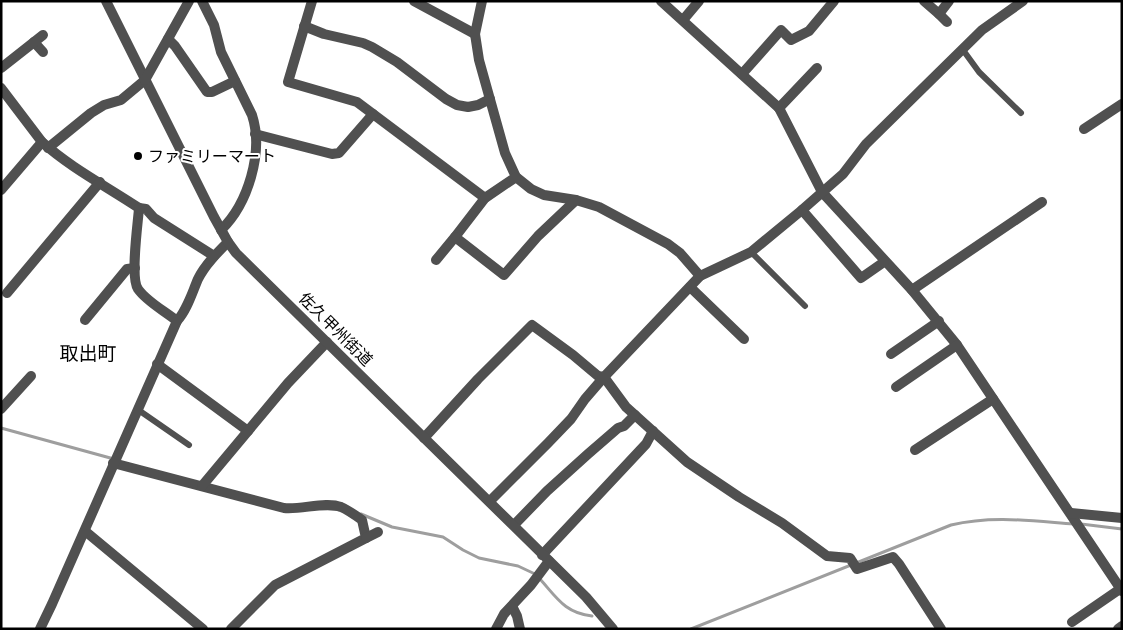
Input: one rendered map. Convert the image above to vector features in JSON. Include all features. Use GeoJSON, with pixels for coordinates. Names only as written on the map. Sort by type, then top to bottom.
{"type":"FeatureCollection","features":[{"type":"Feature","properties":{"kind":"street","name":"佐久甲州街道"},"geometry":{"type":"LineString","coordinates":[[106,1],[221,230],[236,253],[490,501],[586,597],[613,629]]}},
{"type":"Feature","properties":{"kind":"street"},"geometry":{"type":"LineString","coordinates":[[1,190],[45,145],[104,105],[121,100],[145,80],[189,1]]}},
{"type":"Feature","properties":{"kind":"street"},"geometry":{"type":"LineString","coordinates":[[202,1],[214,25],[221,52],[252,115],[255,125],[251,180],[244,198],[229,222],[221,230]]}},
{"type":"Feature","properties":{"kind":"street"},"geometry":{"type":"LineString","coordinates":[[312,1],[288,82],[357,102],[485,198]]}},
{"type":"Feature","properties":{"kind":"street"},"geometry":{"type":"LineString","coordinates":[[414,1],[475,34]]}},
{"type":"Feature","properties":{"kind":"street"},"geometry":{"type":"LineString","coordinates":[[482,1],[475,34],[479,60],[505,153],[516,176],[531,189],[544,195],[576,200],[599,207],[668,244],[680,253],[700,276]]}},
{"type":"Feature","properties":{"kind":"street"},"geometry":{"type":"LineString","coordinates":[[661,1],[779,108],[822,192],[939,321],[1076,522],[1121,590],[1072,622]]}},
{"type":"Feature","properties":{"kind":"street"},"geometry":{"type":"LineString","coordinates":[[682,20],[699,1]]}},
{"type":"Feature","properties":{"kind":"street"},"geometry":{"type":"LineString","coordinates":[[742,74],[781,30],[791,40],[809,31],[834,1]]}},
{"type":"Feature","properties":{"kind":"street"},"geometry":{"type":"LineString","coordinates":[[924,1],[947,22]]}},
{"type":"Feature","properties":{"kind":"street"},"geometry":{"type":"LineString","coordinates":[[938,14],[949,1]]}},
{"type":"Feature","properties":{"kind":"street"},"geometry":{"type":"LineString","coordinates":[[490,501],[571,419],[604,377],[700,276],[751,252],[802,210],[843,174],[866,144],[982,30],[1023,1]]}},
{"type":"Feature","properties":{"kind":"street"},"geometry":{"type":"LineString","coordinates":[[304,26],[324,34],[363,43],[372,47],[397,62],[446,99],[457,105],[473,106],[490,99]]}},
{"type":"Feature","properties":{"kind":"street"},"geometry":{"type":"LineString","coordinates":[[1,68],[44,36]]}},
{"type":"Feature","properties":{"kind":"street"},"geometry":{"type":"LineString","coordinates":[[168,39],[207,92],[212,92],[236,81]]}},
{"type":"Feature","properties":{"kind":"street"},"geometry":{"type":"LineString","coordinates":[[34,42],[42,52]]}},
{"type":"Feature","properties":{"kind":"street"},"geometry":{"type":"LineString","coordinates":[[779,108],[817,68]]}},
{"type":"Feature","properties":{"kind":"street"},"geometry":{"type":"LineString","coordinates":[[1,88],[45,145],[72,166],[139,208],[146,209],[154,218],[214,256]]}},
{"type":"Feature","properties":{"kind":"street"},"geometry":{"type":"LineString","coordinates":[[1084,128],[1122,104]]}},
{"type":"Feature","properties":{"kind":"street"},"geometry":{"type":"LineString","coordinates":[[255,134],[332,154],[340,153],[373,114]]}},
{"type":"Feature","properties":{"kind":"street"},"geometry":{"type":"LineString","coordinates":[[436,260],[485,198],[516,176]]}},
{"type":"Feature","properties":{"kind":"street"},"geometry":{"type":"LineString","coordinates":[[7,293],[100,182]]}},
{"type":"Feature","properties":{"kind":"street"},"geometry":{"type":"LineString","coordinates":[[455,237],[504,275],[538,236],[576,200]]}},
{"type":"Feature","properties":{"kind":"street"},"geometry":{"type":"LineString","coordinates":[[912,290],[1042,202]]}},
{"type":"Feature","properties":{"kind":"street"},"geometry":{"type":"LineString","coordinates":[[139,208],[135,268],[137,288],[177,321]]}},
{"type":"Feature","properties":{"kind":"street"},"geometry":{"type":"LineString","coordinates":[[802,210],[861,278],[884,262]]}},
{"type":"Feature","properties":{"kind":"street"},"geometry":{"type":"LineString","coordinates":[[40,629],[177,321],[198,279],[214,256],[228,242]]}},
{"type":"Feature","properties":{"kind":"street"},"geometry":{"type":"LineString","coordinates":[[85,320],[127,269],[135,268]]}},
{"type":"Feature","properties":{"kind":"street"},"geometry":{"type":"LineString","coordinates":[[690,287],[744,339]]}},
{"type":"Feature","properties":{"kind":"street"},"geometry":{"type":"LineString","coordinates":[[891,354],[939,321]]}},
{"type":"Feature","properties":{"kind":"street"},"geometry":{"type":"LineString","coordinates":[[424,438],[532,325],[598,376],[604,377],[626,407],[687,462],[782,523],[821,552],[832,558],[850,558],[857,569],[893,557],[941,629]]}},
{"type":"Feature","properties":{"kind":"street"},"geometry":{"type":"LineString","coordinates":[[203,484],[288,383],[327,342]]}},
{"type":"Feature","properties":{"kind":"street"},"geometry":{"type":"LineString","coordinates":[[896,386],[957,345]]}},
{"type":"Feature","properties":{"kind":"street"},"geometry":{"type":"LineString","coordinates":[[157,364],[248,431]]}},
{"type":"Feature","properties":{"kind":"street"},"geometry":{"type":"LineString","coordinates":[[1,409],[31,376]]}},
{"type":"Feature","properties":{"kind":"street"},"geometry":{"type":"LineString","coordinates":[[915,450],[993,399]]}},
{"type":"Feature","properties":{"kind":"street"},"geometry":{"type":"LineString","coordinates":[[514,525],[547,491],[618,428],[624,426],[635,414]]}},
{"type":"Feature","properties":{"kind":"street"},"geometry":{"type":"LineString","coordinates":[[496,629],[504,614],[531,585],[546,558],[646,444],[653,431]]}},
{"type":"Feature","properties":{"kind":"street"},"geometry":{"type":"LineString","coordinates":[[114,460],[284,508],[340,506],[362,520],[366,538]]}},
{"type":"Feature","properties":{"kind":"street"},"geometry":{"type":"LineString","coordinates":[[1076,522],[1122,518]]}},
{"type":"Feature","properties":{"kind":"street"},"geometry":{"type":"LineString","coordinates":[[85,531],[203,629]]}},
{"type":"Feature","properties":{"kind":"street"},"geometry":{"type":"LineString","coordinates":[[232,629],[275,585],[378,532]]}},
{"type":"Feature","properties":{"kind":"street"},"geometry":{"type":"LineString","coordinates":[[512,606],[520,629]]}},
{"type":"Feature","properties":{"kind":"street"},"geometry":{"type":"LineString","coordinates":[[1118,629],[1122,626]]}},
{"type":"Feature","properties":{"kind":"lane"},"geometry":{"type":"LineString","coordinates":[[963,50],[979,72],[1021,113]]}},
{"type":"Feature","properties":{"kind":"lane"},"geometry":{"type":"LineString","coordinates":[[751,252],[806,306]]}},
{"type":"Feature","properties":{"kind":"lane"},"geometry":{"type":"LineString","coordinates":[[137,409],[189,445]]}},
{"type":"Feature","properties":{"kind":"waterway"},"geometry":{"type":"LineString","coordinates":[[1,428],[114,459]]}},
{"type":"Feature","properties":{"kind":"waterway"},"geometry":{"type":"LineString","coordinates":[[361,514],[392,527],[443,537],[479,558],[518,566],[535,574]]}},
{"type":"Feature","properties":{"kind":"waterway"},"geometry":{"type":"LineString","coordinates":[[691,629],[951,525],[997,519],[1074,524]]}},
{"type":"Feature","properties":{"kind":"waterway"},"geometry":{"type":"LineString","coordinates":[[1081,524],[1122,529]]}},
{"type":"Feature","properties":{"kind":"waterway"},"geometry":{"type":"LineString","coordinates":[[540,579],[562,604],[575,612],[592,616]]}},
{"type":"Feature","properties":{"kind":"place","name":"ファミリーマート"},"geometry":{"type":"Point","coordinates":[138,156]}},
{"type":"Feature","properties":{"kind":"district","name":"取出町"},"geometry":{"type":"Point","coordinates":[88,353]}}]}
